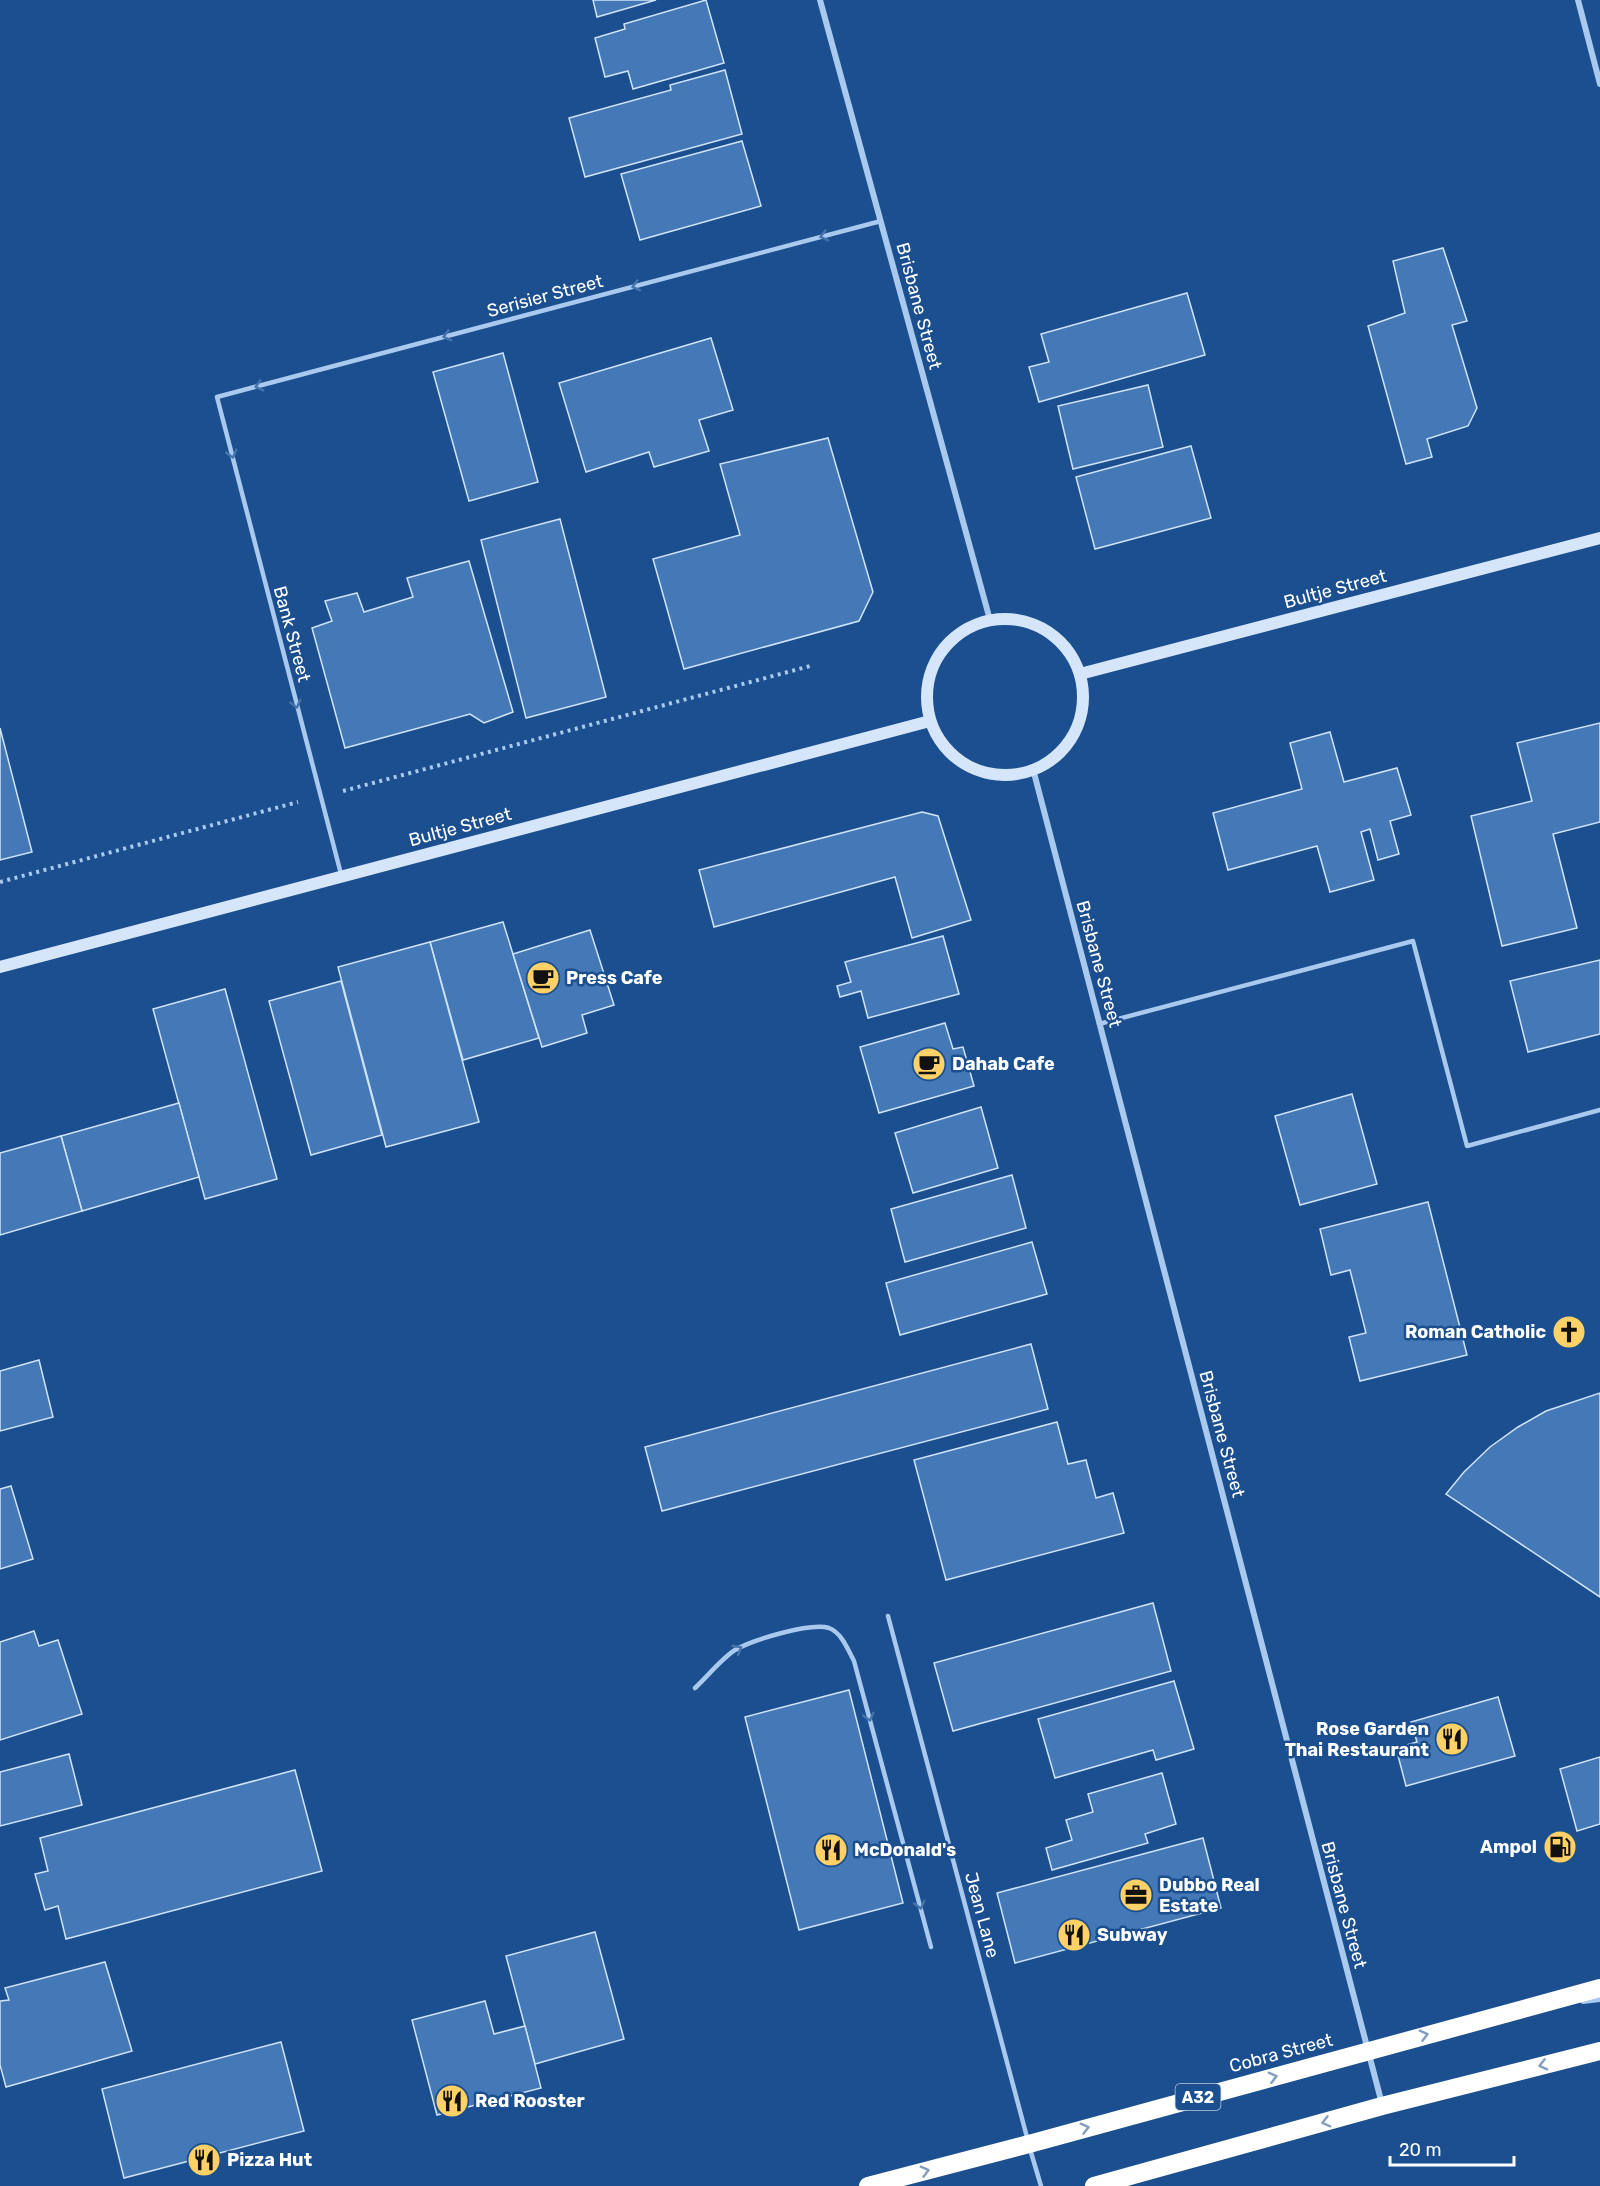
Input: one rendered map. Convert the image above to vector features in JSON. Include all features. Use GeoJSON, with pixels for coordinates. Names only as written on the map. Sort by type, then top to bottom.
{"type":"FeatureCollection","features":[{"type":"Feature","properties":{"kind":"highway","name":"Cobra Street"},"geometry":{"type":"LineString","coordinates":[[868,2186],[1600,1988]]}},
{"type":"Feature","properties":{"kind":"highway"},"geometry":{"type":"LineString","coordinates":[[1094,2186],[1382,2106],[1600,2050]]}},
{"type":"Feature","properties":{"kind":"street","name":"Brisbane Street"},"geometry":{"type":"LineString","coordinates":[[820,0],[990,620]]}},
{"type":"Feature","properties":{"kind":"street"},"geometry":{"type":"LineString","coordinates":[[1578,0],[1600,84]]}},
{"type":"Feature","properties":{"kind":"street","name":"Bultje Street"},"geometry":{"type":"LineString","coordinates":[[1080,674],[1600,538]]}},
{"type":"Feature","properties":{"kind":"street"},"geometry":{"type":"LineString","coordinates":[[1013,618],[1035,624],[1055,636],[1071,654],[1080,674],[1083,698],[1079,720],[1069,741],[1053,758],[1033,770],[1008,775],[983,772],[960,761],[941,744],[930,721],[926,695],[931,669],[945,646],[965,629],[990,620],[1013,618]]}},
{"type":"Feature","properties":{"kind":"street","name":"Bultje Street"},"geometry":{"type":"LineString","coordinates":[[0,968],[930,721]]}},
{"type":"Feature","properties":{"kind":"street","name":"Brisbane Street"},"geometry":{"type":"LineString","coordinates":[[1033,770],[1382,2106]]}},
{"type":"Feature","properties":{"kind":"street"},"geometry":{"type":"LineString","coordinates":[[1500,2014],[1600,1999]]}},
{"type":"Feature","properties":{"kind":"lane","name":"Serisier Street"},"geometry":{"type":"LineString","coordinates":[[217,397],[881,221]]}},
{"type":"Feature","properties":{"kind":"lane","name":"Bank Street"},"geometry":{"type":"LineString","coordinates":[[217,397],[341,877]]}},
{"type":"Feature","properties":{"kind":"lane"},"geometry":{"type":"LineString","coordinates":[[1099,1024],[1413,941],[1467,1146],[1600,1110]]}},
{"type":"Feature","properties":{"kind":"lane","name":"Jean Lane"},"geometry":{"type":"LineString","coordinates":[[888,1616],[1041,2186]]}},
{"type":"Feature","properties":{"kind":"lane"},"geometry":{"type":"LineString","coordinates":[[695,1688],[734,1650],[757,1640],[816,1626],[831,1629],[845,1642],[854,1661],[931,1947]]}},
{"type":"Feature","properties":{"kind":"path"},"geometry":{"type":"LineString","coordinates":[[0,882],[814,665]]}},
{"type":"Feature","properties":{"kind":"building"},"geometry":{"type":"Polygon","coordinates":[[[593,0],[656,0],[597,17],[593,0]]]}},
{"type":"Feature","properties":{"kind":"building"},"geometry":{"type":"Polygon","coordinates":[[[706,0],[724,63],[633,89],[628,71],[605,77],[595,38],[625,29],[624,24],[706,0]]]}},
{"type":"Feature","properties":{"kind":"building"},"geometry":{"type":"Polygon","coordinates":[[[725,70],[742,134],[585,177],[569,118],[671,90],[670,85],[725,70]]]}},
{"type":"Feature","properties":{"kind":"building"},"geometry":{"type":"Polygon","coordinates":[[[742,141],[761,206],[640,240],[621,174],[742,141]]]}},
{"type":"Feature","properties":{"kind":"building"},"geometry":{"type":"Polygon","coordinates":[[[1443,248],[1467,321],[1452,325],[1477,408],[1468,426],[1427,439],[1432,457],[1406,464],[1368,326],[1405,313],[1393,261],[1443,248]]]}},
{"type":"Feature","properties":{"kind":"building"},"geometry":{"type":"Polygon","coordinates":[[[1187,293],[1205,355],[1039,402],[1029,367],[1049,362],[1041,334],[1187,293]]]}},
{"type":"Feature","properties":{"kind":"building"},"geometry":{"type":"Polygon","coordinates":[[[711,338],[733,410],[699,420],[709,451],[654,467],[649,452],[586,472],[559,383],[711,338]]]}},
{"type":"Feature","properties":{"kind":"building"},"geometry":{"type":"Polygon","coordinates":[[[503,353],[538,482],[469,501],[433,372],[503,353]]]}},
{"type":"Feature","properties":{"kind":"building"},"geometry":{"type":"Polygon","coordinates":[[[1148,385],[1163,447],[1073,469],[1058,406],[1148,385]]]}},
{"type":"Feature","properties":{"kind":"building"},"geometry":{"type":"Polygon","coordinates":[[[828,438],[873,592],[859,621],[684,669],[653,559],[740,535],[720,464],[828,438]]]}},
{"type":"Feature","properties":{"kind":"building"},"geometry":{"type":"Polygon","coordinates":[[[1191,446],[1211,518],[1095,549],[1076,477],[1191,446]]]}},
{"type":"Feature","properties":{"kind":"building"},"geometry":{"type":"Polygon","coordinates":[[[560,519],[606,697],[526,718],[481,540],[560,519]]]}},
{"type":"Feature","properties":{"kind":"building"},"geometry":{"type":"Polygon","coordinates":[[[469,561],[513,712],[484,723],[470,714],[345,748],[312,628],[332,621],[325,601],[357,593],[364,612],[413,597],[407,578],[469,561]]]}},
{"type":"Feature","properties":{"kind":"building"},"geometry":{"type":"Polygon","coordinates":[[[1600,723],[1600,822],[1553,834],[1577,928],[1502,946],[1471,816],[1532,801],[1517,743],[1600,723]]]}},
{"type":"Feature","properties":{"kind":"building"},"geometry":{"type":"Polygon","coordinates":[[[0,728],[32,852],[0,860],[0,728]]]}},
{"type":"Feature","properties":{"kind":"building"},"geometry":{"type":"Polygon","coordinates":[[[1330,732],[1344,782],[1397,768],[1411,815],[1390,821],[1399,854],[1378,860],[1370,829],[1361,832],[1374,880],[1330,892],[1317,846],[1228,870],[1213,813],[1302,789],[1290,743],[1330,732]]]}},
{"type":"Feature","properties":{"kind":"building"},"geometry":{"type":"Polygon","coordinates":[[[922,812],[938,816],[971,920],[912,938],[895,877],[714,927],[699,870],[922,812]]]}},
{"type":"Feature","properties":{"kind":"building"},"geometry":{"type":"Polygon","coordinates":[[[503,922],[539,1038],[463,1060],[430,942],[503,922]]]}},
{"type":"Feature","properties":{"kind":"building"},"geometry":{"type":"Polygon","coordinates":[[[590,930],[614,1005],[582,1015],[587,1033],[542,1047],[513,954],[590,930]]]}},
{"type":"Feature","properties":{"kind":"building"},"geometry":{"type":"Polygon","coordinates":[[[943,936],[959,994],[868,1018],[861,991],[840,997],[837,986],[851,982],[845,962],[943,936]]]}},
{"type":"Feature","properties":{"kind":"building"},"geometry":{"type":"Polygon","coordinates":[[[430,942],[479,1122],[386,1147],[338,967],[430,942]]]}},
{"type":"Feature","properties":{"kind":"building"},"geometry":{"type":"Polygon","coordinates":[[[1600,960],[1600,1034],[1528,1052],[1510,981],[1600,960]]]}},
{"type":"Feature","properties":{"kind":"building"},"geometry":{"type":"Polygon","coordinates":[[[341,981],[382,1135],[311,1155],[269,1001],[341,981]]]}},
{"type":"Feature","properties":{"kind":"building"},"geometry":{"type":"Polygon","coordinates":[[[225,989],[277,1179],[205,1199],[153,1009],[225,989]]]}},
{"type":"Feature","properties":{"kind":"building"},"geometry":{"type":"Polygon","coordinates":[[[945,1023],[953,1049],[963,1047],[974,1086],[879,1113],[860,1047],[945,1023]]]}},
{"type":"Feature","properties":{"kind":"building"},"geometry":{"type":"Polygon","coordinates":[[[1352,1094],[1377,1184],[1300,1205],[1275,1116],[1352,1094]]]}},
{"type":"Feature","properties":{"kind":"building"},"geometry":{"type":"Polygon","coordinates":[[[179,1103],[199,1177],[82,1211],[61,1136],[179,1103]]]}},
{"type":"Feature","properties":{"kind":"building"},"geometry":{"type":"Polygon","coordinates":[[[981,1107],[998,1168],[913,1193],[895,1133],[981,1107]]]}},
{"type":"Feature","properties":{"kind":"building"},"geometry":{"type":"Polygon","coordinates":[[[61,1136],[82,1211],[0,1235],[0,1153],[61,1136]]]}},
{"type":"Feature","properties":{"kind":"building"},"geometry":{"type":"Polygon","coordinates":[[[1012,1175],[1026,1228],[905,1262],[891,1209],[1012,1175]]]}},
{"type":"Feature","properties":{"kind":"building"},"geometry":{"type":"Polygon","coordinates":[[[1428,1202],[1467,1355],[1360,1381],[1349,1337],[1366,1333],[1350,1270],[1331,1275],[1320,1229],[1428,1202]]]}},
{"type":"Feature","properties":{"kind":"building"},"geometry":{"type":"Polygon","coordinates":[[[1032,1242],[1047,1294],[900,1335],[886,1283],[1032,1242]]]}},
{"type":"Feature","properties":{"kind":"building"},"geometry":{"type":"Polygon","coordinates":[[[1031,1344],[1048,1409],[662,1511],[645,1447],[1031,1344]]]}},
{"type":"Feature","properties":{"kind":"building"},"geometry":{"type":"Polygon","coordinates":[[[39,1360],[53,1417],[0,1431],[0,1371],[39,1360]]]}},
{"type":"Feature","properties":{"kind":"building"},"geometry":{"type":"Polygon","coordinates":[[[1600,1393],[1600,1597],[1446,1494],[1464,1472],[1490,1447],[1518,1427],[1546,1411],[1600,1393]]]}},
{"type":"Feature","properties":{"kind":"building"},"geometry":{"type":"Polygon","coordinates":[[[1057,1422],[1068,1464],[1086,1460],[1096,1498],[1113,1493],[1124,1533],[946,1580],[914,1460],[1057,1422]]]}},
{"type":"Feature","properties":{"kind":"building"},"geometry":{"type":"Polygon","coordinates":[[[11,1486],[33,1559],[0,1569],[0,1489],[11,1486]]]}},
{"type":"Feature","properties":{"kind":"building"},"geometry":{"type":"Polygon","coordinates":[[[1153,1603],[1171,1671],[953,1731],[934,1663],[1153,1603]]]}},
{"type":"Feature","properties":{"kind":"building"},"geometry":{"type":"Polygon","coordinates":[[[34,1631],[39,1646],[58,1640],[82,1714],[0,1740],[0,1642],[34,1631]]]}},
{"type":"Feature","properties":{"kind":"building"},"geometry":{"type":"Polygon","coordinates":[[[1174,1681],[1194,1749],[1156,1760],[1153,1750],[1055,1778],[1038,1719],[1174,1681]]]}},
{"type":"Feature","properties":{"kind":"building"},"geometry":{"type":"Polygon","coordinates":[[[849,1690],[903,1903],[799,1930],[745,1717],[849,1690]]]}},
{"type":"Feature","properties":{"kind":"building"},"geometry":{"type":"Polygon","coordinates":[[[1498,1697],[1515,1756],[1406,1786],[1396,1748],[1417,1742],[1411,1722],[1498,1697]]]}},
{"type":"Feature","properties":{"kind":"building"},"geometry":{"type":"Polygon","coordinates":[[[69,1754],[82,1805],[0,1826],[0,1772],[69,1754]]]}},
{"type":"Feature","properties":{"kind":"building"},"geometry":{"type":"Polygon","coordinates":[[[1600,1757],[1600,1824],[1577,1831],[1560,1769],[1600,1757]]]}},
{"type":"Feature","properties":{"kind":"building"},"geometry":{"type":"Polygon","coordinates":[[[295,1770],[322,1871],[66,1939],[58,1906],[45,1910],[35,1874],[48,1871],[40,1838],[295,1770]]]}},
{"type":"Feature","properties":{"kind":"building"},"geometry":{"type":"Polygon","coordinates":[[[1162,1773],[1176,1824],[1145,1834],[1148,1843],[1052,1870],[1046,1848],[1072,1840],[1066,1820],[1093,1812],[1088,1794],[1162,1773]]]}},
{"type":"Feature","properties":{"kind":"building"},"geometry":{"type":"Polygon","coordinates":[[[1203,1838],[1221,1908],[1015,1963],[997,1893],[1203,1838]]]}},
{"type":"Feature","properties":{"kind":"building"},"geometry":{"type":"Polygon","coordinates":[[[595,1932],[624,2039],[535,2064],[506,1956],[595,1932]]]}},
{"type":"Feature","properties":{"kind":"building"},"geometry":{"type":"Polygon","coordinates":[[[105,1962],[132,2051],[6,2087],[0,2065],[0,2001],[9,2000],[5,1988],[105,1962]]]}},
{"type":"Feature","properties":{"kind":"building"},"geometry":{"type":"Polygon","coordinates":[[[485,2001],[494,2034],[525,2026],[541,2088],[437,2115],[412,2020],[485,2001]]]}},
{"type":"Feature","properties":{"kind":"building"},"geometry":{"type":"Polygon","coordinates":[[[281,2042],[304,2131],[124,2178],[102,2089],[281,2042]]]}},
{"type":"Feature","properties":{"kind":"place","name":"Press Cafe"},"geometry":{"type":"Point","coordinates":[543,978]}},
{"type":"Feature","properties":{"kind":"place","name":"Dahab Cafe"},"geometry":{"type":"Point","coordinates":[929,1064]}},
{"type":"Feature","properties":{"kind":"place","name":"Roman Catholic"},"geometry":{"type":"Point","coordinates":[1569,1332]}},
{"type":"Feature","properties":{"kind":"place","name":"Rose Garden Thai Restaurant"},"geometry":{"type":"Point","coordinates":[1452,1739]}},
{"type":"Feature","properties":{"kind":"place","name":"Ampol"},"geometry":{"type":"Point","coordinates":[1560,1847]}},
{"type":"Feature","properties":{"kind":"place","name":"McDonald's"},"geometry":{"type":"Point","coordinates":[831,1850]}},
{"type":"Feature","properties":{"kind":"place","name":"Dubbo Real Estate"},"geometry":{"type":"Point","coordinates":[1136,1895]}},
{"type":"Feature","properties":{"kind":"place","name":"Subway"},"geometry":{"type":"Point","coordinates":[1074,1935]}},
{"type":"Feature","properties":{"kind":"place","name":"Red Rooster"},"geometry":{"type":"Point","coordinates":[452,2101]}},
{"type":"Feature","properties":{"kind":"place","name":"Pizza Hut"},"geometry":{"type":"Point","coordinates":[204,2160]}}]}
